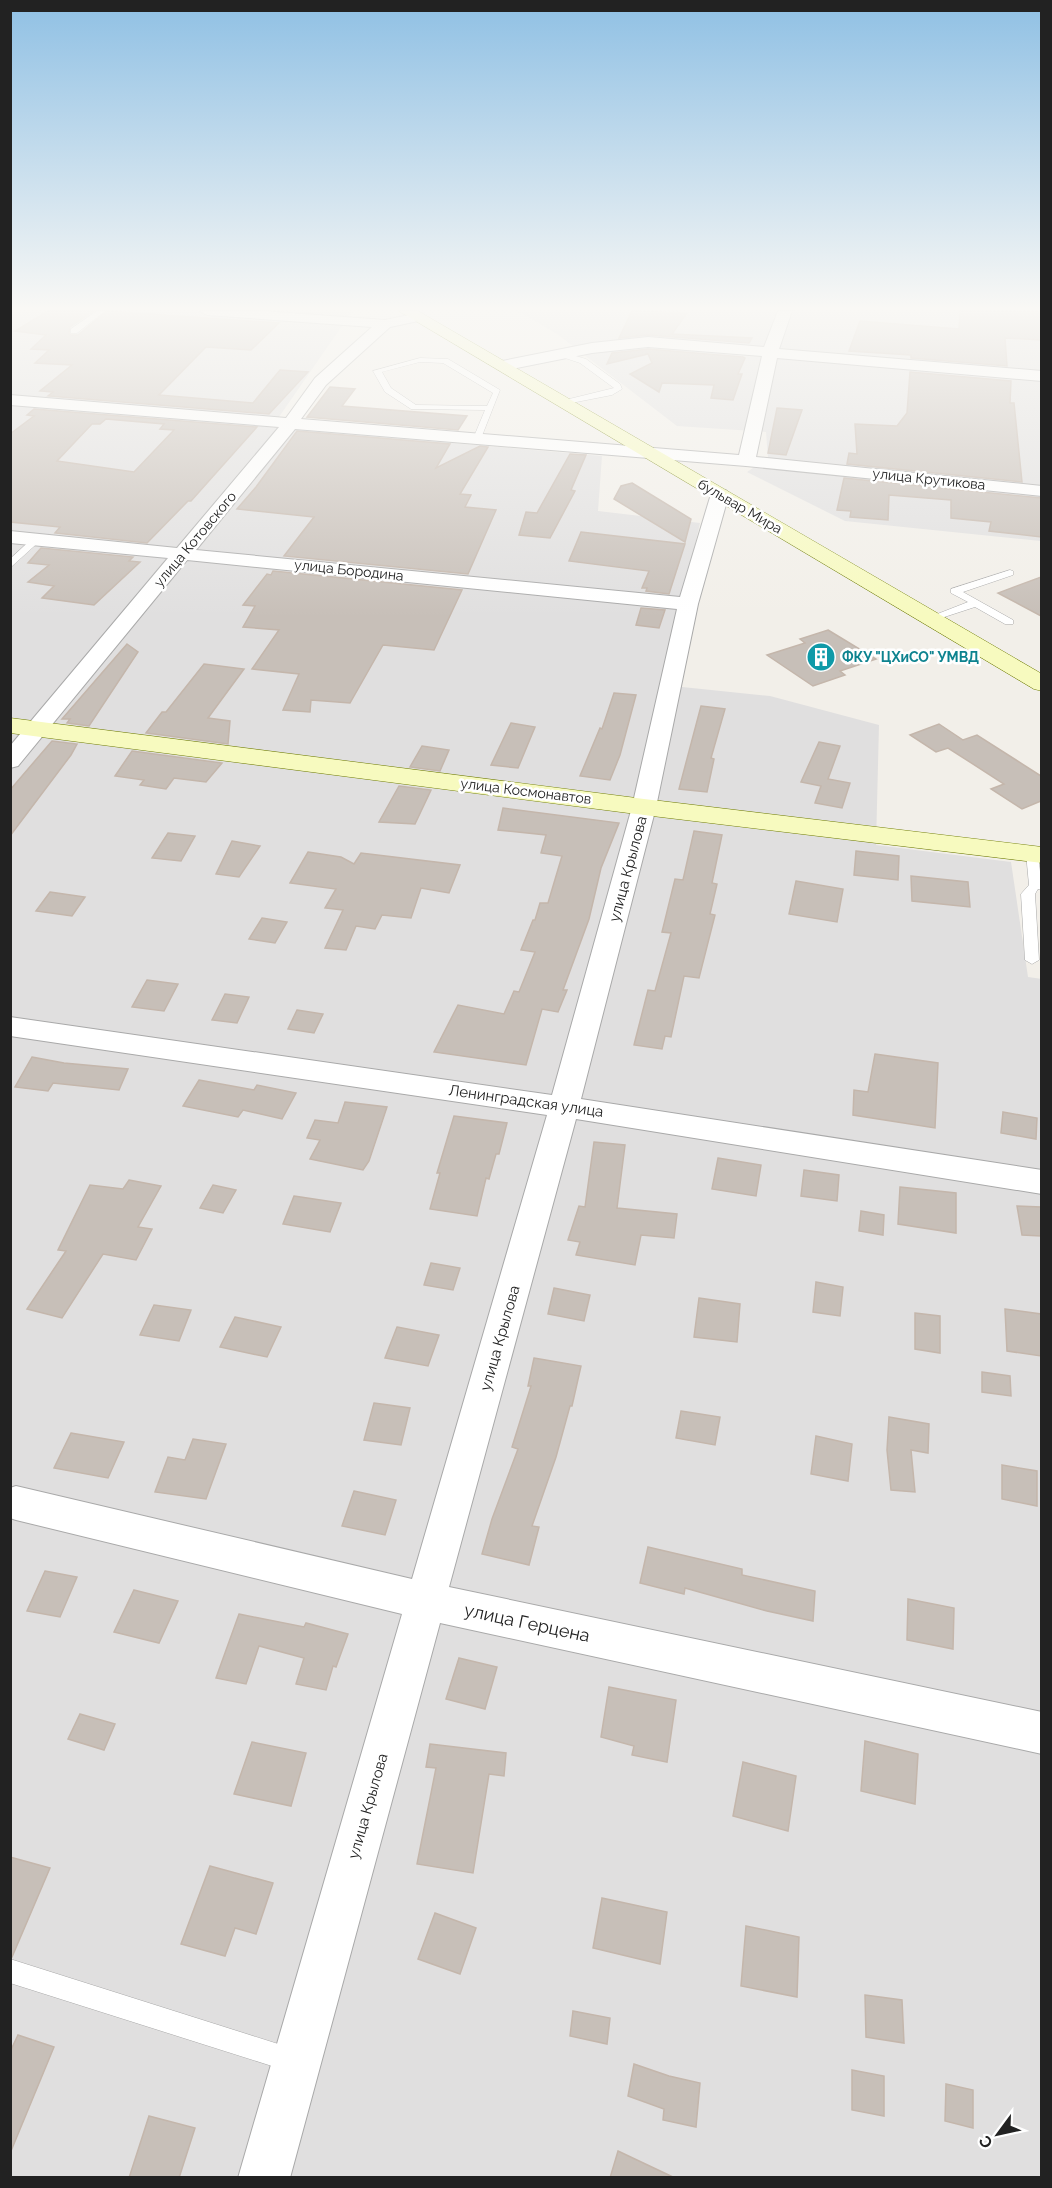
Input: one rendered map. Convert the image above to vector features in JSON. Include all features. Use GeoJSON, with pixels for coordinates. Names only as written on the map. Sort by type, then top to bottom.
{"type":"FeatureCollection","features":[{"type":"Feature","properties":{"kind":"main road","name":"бульвар Мира"},"geometry":{"type":"LineString","coordinates":[[581,413],[1041,684]]}},
{"type":"Feature","properties":{"kind":"main road","name":"улица Космонавтов"},"geometry":{"type":"LineString","coordinates":[[10,725],[644,807],[1037,854]]}},
{"type":"Feature","properties":{"kind":"street"},"geometry":{"type":"LineString","coordinates":[[170,413],[746,461],[757,413]]}},
{"type":"Feature","properties":{"kind":"street","name":"улица Котовского"},"geometry":{"type":"LineString","coordinates":[[10,761],[291,423],[296,413]]}},
{"type":"Feature","properties":{"kind":"street","name":"улица Крутикова"},"geometry":{"type":"LineString","coordinates":[[746,461],[1041,490]]}},
{"type":"Feature","properties":{"kind":"street","name":"улица Крылова"},"geometry":{"type":"LineString","coordinates":[[264,2178],[564,1107],[644,807],[688,604],[720,494]]}},
{"type":"Feature","properties":{"kind":"street","name":"улица Бородина"},"geometry":{"type":"LineString","coordinates":[[10,537],[688,604]]}},
{"type":"Feature","properties":{"kind":"street","name":"Ленинградская улица"},"geometry":{"type":"LineString","coordinates":[[10,1026],[564,1107],[1041,1182]]}},
{"type":"Feature","properties":{"kind":"street","name":"улица Герцена"},"geometry":{"type":"LineString","coordinates":[[16,1503],[426,1602],[1041,1732]]}},
{"type":"Feature","properties":{"kind":"lane"},"geometry":{"type":"LineString","coordinates":[[477,439],[488,413]]}},
{"type":"Feature","properties":{"kind":"lane"},"geometry":{"type":"LineString","coordinates":[[10,565],[37,539]]}},
{"type":"Feature","properties":{"kind":"lane"},"geometry":{"type":"LineString","coordinates":[[1009,622],[955,591],[1010,573]]}},
{"type":"Feature","properties":{"kind":"lane"},"geometry":{"type":"LineString","coordinates":[[932,618],[976,603]]}},
{"type":"Feature","properties":{"kind":"lane"},"geometry":{"type":"LineString","coordinates":[[1032,960],[1028,894],[1038,885],[1037,854]]}},
{"type":"Feature","properties":{"kind":"lane"},"geometry":{"type":"LineString","coordinates":[[10,1971],[297,2062]]}},
{"type":"Feature","properties":{"kind":"shaded area"},"geometry":{"type":"Polygon","coordinates":[[[11,413],[282,413],[272,427],[602,456],[598,511],[700,523],[663,685],[770,696],[879,725],[876,845],[1011,862],[1028,977],[1042,979],[1041,2177],[11,2178],[11,413]]]}},
{"type":"Feature","properties":{"kind":"shaded area"},"geometry":{"type":"Polygon","coordinates":[[[660,413],[1041,413],[1041,541],[845,521],[747,472],[768,458],[766,432],[677,426],[660,413]]]}},
{"type":"Feature","properties":{"kind":"building"},"geometry":{"type":"Polygon","coordinates":[[[29,413],[85,413],[257,427],[191,501],[188,501],[147,543],[55,533],[60,527],[10,522],[10,434],[34,416],[27,415],[29,413]],[[106,419],[100,424],[92,424],[57,461],[134,472],[174,430],[160,429],[164,424],[106,419]]]}},
{"type":"Feature","properties":{"kind":"building"},"geometry":{"type":"Polygon","coordinates":[[[310,413],[431,413],[467,416],[458,430],[307,417],[310,413]]]}},
{"type":"Feature","properties":{"kind":"building"},"geometry":{"type":"Polygon","coordinates":[[[776,413],[801,413],[786,455],[768,453],[776,413]]]}},
{"type":"Feature","properties":{"kind":"building"},"geometry":{"type":"Polygon","coordinates":[[[907,413],[1015,413],[1022,482],[847,464],[849,453],[857,454],[855,424],[897,426],[907,413]]]}},
{"type":"Feature","properties":{"kind":"building"},"geometry":{"type":"Polygon","coordinates":[[[297,431],[450,444],[436,468],[480,446],[488,447],[460,494],[471,495],[465,507],[496,510],[468,574],[284,556],[314,517],[237,509],[297,431]]]}},
{"type":"Feature","properties":{"kind":"building"},"geometry":{"type":"Polygon","coordinates":[[[570,454],[586,455],[571,490],[575,491],[550,538],[519,535],[526,512],[537,513],[570,454]]]}},
{"type":"Feature","properties":{"kind":"building"},"geometry":{"type":"Polygon","coordinates":[[[844,478],[1041,498],[1041,537],[989,531],[991,522],[951,518],[951,500],[889,495],[888,520],[850,517],[851,511],[837,510],[844,478]]]}},
{"type":"Feature","properties":{"kind":"building"},"geometry":{"type":"Polygon","coordinates":[[[632,483],[691,519],[685,542],[614,499],[621,486],[632,483]]]}},
{"type":"Feature","properties":{"kind":"building"},"geometry":{"type":"Polygon","coordinates":[[[581,532],[685,544],[669,594],[646,591],[647,588],[642,588],[649,571],[569,561],[581,532]]]}},
{"type":"Feature","properties":{"kind":"building"},"geometry":{"type":"Polygon","coordinates":[[[41,548],[133,557],[129,561],[140,562],[94,605],[42,598],[54,586],[28,582],[49,565],[28,563],[41,548]]]}},
{"type":"Feature","properties":{"kind":"building"},"geometry":{"type":"Polygon","coordinates":[[[273,571],[462,590],[434,650],[383,645],[350,703],[311,700],[310,712],[283,710],[299,674],[252,669],[279,630],[243,627],[255,606],[243,605],[267,574],[271,575],[273,571]]]}},
{"type":"Feature","properties":{"kind":"building"},"geometry":{"type":"Polygon","coordinates":[[[1041,577],[1041,616],[998,593],[1041,577]]]}},
{"type":"Feature","properties":{"kind":"building"},"geometry":{"type":"Polygon","coordinates":[[[641,608],[665,610],[659,628],[636,625],[641,608]]]}},
{"type":"Feature","properties":{"kind":"building","name":"ФКУ \"ЦХиСО\" УМВД"},"geometry":{"type":"Polygon","coordinates":[[[828,630],[876,659],[840,671],[845,675],[813,686],[767,655],[805,643],[800,639],[828,630]]]}},
{"type":"Feature","properties":{"kind":"building"},"geometry":{"type":"Polygon","coordinates":[[[127,644],[138,652],[89,726],[67,723],[70,719],[62,719],[127,644]]]}},
{"type":"Feature","properties":{"kind":"building"},"geometry":{"type":"Polygon","coordinates":[[[204,664],[244,669],[208,718],[230,721],[228,744],[146,733],[162,712],[166,712],[204,664]]]}},
{"type":"Feature","properties":{"kind":"building"},"geometry":{"type":"Polygon","coordinates":[[[614,693],[636,695],[620,755],[610,780],[580,776],[600,728],[602,729],[614,693]]]}},
{"type":"Feature","properties":{"kind":"building"},"geometry":{"type":"Polygon","coordinates":[[[701,706],[725,709],[711,758],[714,759],[707,792],[679,789],[701,706]]]}},
{"type":"Feature","properties":{"kind":"building"},"geometry":{"type":"Polygon","coordinates":[[[511,723],[535,727],[518,768],[491,765],[511,723]]]}},
{"type":"Feature","properties":{"kind":"building"},"geometry":{"type":"Polygon","coordinates":[[[939,724],[963,740],[977,735],[1041,776],[1041,801],[1022,809],[991,789],[1004,784],[948,748],[936,752],[910,735],[939,724]]]}},
{"type":"Feature","properties":{"kind":"building"},"geometry":{"type":"Polygon","coordinates":[[[52,741],[77,744],[10,836],[10,790],[52,741]]]}},
{"type":"Feature","properties":{"kind":"building"},"geometry":{"type":"Polygon","coordinates":[[[819,742],[840,746],[828,779],[850,783],[842,808],[815,803],[821,786],[801,782],[819,742]]]}},
{"type":"Feature","properties":{"kind":"building"},"geometry":{"type":"Polygon","coordinates":[[[422,746],[449,750],[440,771],[410,767],[422,746]]]}},
{"type":"Feature","properties":{"kind":"building"},"geometry":{"type":"Polygon","coordinates":[[[132,751],[222,763],[206,782],[174,778],[166,789],[140,785],[144,780],[115,776],[132,751]]]}},
{"type":"Feature","properties":{"kind":"building"},"geometry":{"type":"Polygon","coordinates":[[[399,786],[431,790],[415,824],[379,822],[399,786]]]}},
{"type":"Feature","properties":{"kind":"building"},"geometry":{"type":"Polygon","coordinates":[[[503,808],[619,823],[601,868],[589,919],[563,990],[567,990],[558,1012],[542,1009],[526,1065],[434,1052],[458,1005],[504,1014],[514,991],[519,992],[535,952],[521,950],[540,903],[548,903],[562,856],[541,853],[546,835],[498,830],[503,808]]]}},
{"type":"Feature","properties":{"kind":"building"},"geometry":{"type":"Polygon","coordinates":[[[694,831],[722,835],[712,883],[717,884],[710,914],[715,915],[699,978],[684,976],[671,1037],[665,1036],[662,1049],[634,1045],[648,990],[655,991],[671,933],[662,932],[675,879],[683,880],[694,831]]]}},
{"type":"Feature","properties":{"kind":"building"},"geometry":{"type":"Polygon","coordinates":[[[168,833],[195,836],[181,861],[152,858],[168,833]]]}},
{"type":"Feature","properties":{"kind":"building"},"geometry":{"type":"Polygon","coordinates":[[[232,841],[260,846],[239,877],[216,874],[232,841]]]}},
{"type":"Feature","properties":{"kind":"building"},"geometry":{"type":"Polygon","coordinates":[[[856,851],[899,856],[898,880],[854,875],[856,851]]]}},
{"type":"Feature","properties":{"kind":"building"},"geometry":{"type":"Polygon","coordinates":[[[308,852],[341,857],[354,864],[361,853],[460,865],[449,893],[421,888],[411,918],[382,915],[375,929],[356,926],[346,950],[325,948],[343,910],[325,908],[336,889],[290,883],[308,852]]]}},
{"type":"Feature","properties":{"kind":"building"},"geometry":{"type":"Polygon","coordinates":[[[911,876],[968,882],[970,907],[912,901],[911,876]]]}},
{"type":"Feature","properties":{"kind":"building"},"geometry":{"type":"Polygon","coordinates":[[[796,881],[843,889],[837,922],[789,914],[796,881]]]}},
{"type":"Feature","properties":{"kind":"building"},"geometry":{"type":"Polygon","coordinates":[[[50,892],[85,897],[72,916],[36,911],[50,892]]]}},
{"type":"Feature","properties":{"kind":"building"},"geometry":{"type":"Polygon","coordinates":[[[262,918],[287,922],[275,943],[249,939],[262,918]]]}},
{"type":"Feature","properties":{"kind":"building"},"geometry":{"type":"Polygon","coordinates":[[[147,980],[178,984],[164,1011],[132,1007],[147,980]]]}},
{"type":"Feature","properties":{"kind":"building"},"geometry":{"type":"Polygon","coordinates":[[[225,994],[249,997],[237,1023],[212,1020],[225,994]]]}},
{"type":"Feature","properties":{"kind":"building"},"geometry":{"type":"Polygon","coordinates":[[[297,1010],[323,1014],[314,1033],[288,1029],[297,1010]]]}},
{"type":"Feature","properties":{"kind":"building"},"geometry":{"type":"Polygon","coordinates":[[[875,1054],[938,1063],[935,1128],[853,1115],[854,1090],[868,1092],[875,1054]]]}},
{"type":"Feature","properties":{"kind":"building"},"geometry":{"type":"Polygon","coordinates":[[[32,1057],[64,1063],[128,1069],[119,1090],[53,1083],[48,1091],[15,1087],[32,1057]]]}},
{"type":"Feature","properties":{"kind":"building"},"geometry":{"type":"Polygon","coordinates":[[[199,1080],[254,1090],[257,1085],[296,1093],[282,1119],[243,1110],[238,1117],[183,1106],[199,1080]]]}},
{"type":"Feature","properties":{"kind":"building"},"geometry":{"type":"Polygon","coordinates":[[[345,1102],[387,1107],[369,1161],[363,1170],[310,1159],[320,1140],[307,1138],[315,1120],[338,1123],[345,1102]]]}},
{"type":"Feature","properties":{"kind":"building"},"geometry":{"type":"Polygon","coordinates":[[[1003,1112],[1037,1118],[1036,1139],[1001,1133],[1003,1112]]]}},
{"type":"Feature","properties":{"kind":"building"},"geometry":{"type":"Polygon","coordinates":[[[454,1116],[507,1123],[499,1154],[496,1154],[489,1179],[486,1178],[477,1216],[430,1209],[440,1173],[437,1173],[454,1116]]]}},
{"type":"Feature","properties":{"kind":"building"},"geometry":{"type":"Polygon","coordinates":[[[594,1142],[625,1145],[617,1208],[677,1214],[674,1238],[641,1235],[635,1265],[576,1255],[580,1242],[568,1240],[579,1206],[585,1207],[594,1142]]]}},
{"type":"Feature","properties":{"kind":"building"},"geometry":{"type":"Polygon","coordinates":[[[718,1158],[761,1165],[756,1196],[712,1189],[718,1158]]]}},
{"type":"Feature","properties":{"kind":"building"},"geometry":{"type":"Polygon","coordinates":[[[804,1170],[839,1175],[837,1201],[801,1196],[804,1170]]]}},
{"type":"Feature","properties":{"kind":"building"},"geometry":{"type":"Polygon","coordinates":[[[129,1180],[161,1186],[138,1227],[152,1229],[136,1260],[103,1254],[62,1318],[27,1309],[66,1251],[58,1250],[90,1185],[123,1189],[129,1180]]]}},
{"type":"Feature","properties":{"kind":"building"},"geometry":{"type":"Polygon","coordinates":[[[213,1185],[236,1190],[223,1213],[200,1208],[213,1185]]]}},
{"type":"Feature","properties":{"kind":"building"},"geometry":{"type":"Polygon","coordinates":[[[900,1187],[956,1193],[956,1233],[898,1224],[900,1187]]]}},
{"type":"Feature","properties":{"kind":"building"},"geometry":{"type":"Polygon","coordinates":[[[294,1196],[341,1203],[330,1232],[283,1224],[294,1196]]]}},
{"type":"Feature","properties":{"kind":"building"},"geometry":{"type":"Polygon","coordinates":[[[1017,1206],[1041,1207],[1041,1236],[1022,1235],[1017,1206]]]}},
{"type":"Feature","properties":{"kind":"building"},"geometry":{"type":"Polygon","coordinates":[[[861,1211],[884,1215],[883,1235],[859,1231],[861,1211]]]}},
{"type":"Feature","properties":{"kind":"building"},"geometry":{"type":"Polygon","coordinates":[[[431,1263],[460,1268],[453,1290],[424,1285],[431,1263]]]}},
{"type":"Feature","properties":{"kind":"building"},"geometry":{"type":"Polygon","coordinates":[[[816,1282],[843,1287],[840,1316],[813,1312],[816,1282]]]}},
{"type":"Feature","properties":{"kind":"building"},"geometry":{"type":"Polygon","coordinates":[[[554,1288],[590,1295],[584,1321],[548,1314],[554,1288]]]}},
{"type":"Feature","properties":{"kind":"building"},"geometry":{"type":"Polygon","coordinates":[[[699,1298],[740,1304],[737,1342],[694,1337],[699,1298]]]}},
{"type":"Feature","properties":{"kind":"building"},"geometry":{"type":"Polygon","coordinates":[[[154,1305],[191,1310],[179,1341],[140,1335],[154,1305]]]}},
{"type":"Feature","properties":{"kind":"building"},"geometry":{"type":"Polygon","coordinates":[[[1005,1309],[1041,1314],[1041,1356],[1007,1351],[1005,1309]]]}},
{"type":"Feature","properties":{"kind":"building"},"geometry":{"type":"Polygon","coordinates":[[[915,1313],[940,1316],[940,1353],[915,1349],[915,1313]]]}},
{"type":"Feature","properties":{"kind":"building"},"geometry":{"type":"Polygon","coordinates":[[[235,1317],[281,1327],[267,1357],[220,1347],[235,1317]]]}},
{"type":"Feature","properties":{"kind":"building"},"geometry":{"type":"Polygon","coordinates":[[[397,1327],[439,1335],[428,1366],[385,1358],[397,1327]]]}},
{"type":"Feature","properties":{"kind":"building"},"geometry":{"type":"Polygon","coordinates":[[[534,1358],[581,1366],[572,1406],[570,1406],[556,1457],[532,1526],[539,1527],[529,1565],[482,1554],[492,1519],[518,1449],[512,1447],[531,1386],[528,1386],[534,1358]]]}},
{"type":"Feature","properties":{"kind":"building"},"geometry":{"type":"Polygon","coordinates":[[[982,1372],[1010,1376],[1011,1396],[982,1392],[982,1372]]]}},
{"type":"Feature","properties":{"kind":"building"},"geometry":{"type":"Polygon","coordinates":[[[374,1403],[410,1408],[401,1445],[364,1440],[374,1403]]]}},
{"type":"Feature","properties":{"kind":"building"},"geometry":{"type":"Polygon","coordinates":[[[681,1411],[720,1417],[715,1445],[676,1438],[681,1411]]]}},
{"type":"Feature","properties":{"kind":"building"},"geometry":{"type":"Polygon","coordinates":[[[889,1417],[929,1424],[928,1453],[911,1450],[915,1492],[891,1490],[887,1450],[889,1417]]]}},
{"type":"Feature","properties":{"kind":"building"},"geometry":{"type":"Polygon","coordinates":[[[71,1433],[124,1442],[108,1478],[54,1468],[71,1433]]]}},
{"type":"Feature","properties":{"kind":"building"},"geometry":{"type":"Polygon","coordinates":[[[816,1436],[852,1444],[848,1481],[811,1474],[816,1436]]]}},
{"type":"Feature","properties":{"kind":"building"},"geometry":{"type":"Polygon","coordinates":[[[193,1439],[226,1444],[206,1499],[155,1492],[168,1457],[185,1460],[193,1439]]]}},
{"type":"Feature","properties":{"kind":"building"},"geometry":{"type":"Polygon","coordinates":[[[1002,1465],[1037,1471],[1037,1506],[1002,1499],[1002,1465]]]}},
{"type":"Feature","properties":{"kind":"building"},"geometry":{"type":"Polygon","coordinates":[[[354,1491],[396,1500],[385,1535],[342,1526],[354,1491]]]}},
{"type":"Feature","properties":{"kind":"building"},"geometry":{"type":"Polygon","coordinates":[[[648,1547],[742,1569],[742,1575],[815,1591],[813,1621],[767,1611],[685,1588],[684,1594],[640,1583],[648,1547]]]}},
{"type":"Feature","properties":{"kind":"building"},"geometry":{"type":"Polygon","coordinates":[[[45,1571],[77,1577],[60,1617],[27,1611],[45,1571]]]}},
{"type":"Feature","properties":{"kind":"building"},"geometry":{"type":"Polygon","coordinates":[[[134,1590],[178,1601],[159,1643],[114,1632],[134,1590]]]}},
{"type":"Feature","properties":{"kind":"building"},"geometry":{"type":"Polygon","coordinates":[[[908,1599],[954,1608],[953,1649],[907,1640],[908,1599]]]}},
{"type":"Feature","properties":{"kind":"building"},"geometry":{"type":"Polygon","coordinates":[[[239,1614],[304,1627],[306,1623],[348,1634],[336,1667],[333,1666],[326,1690],[296,1684],[304,1658],[259,1646],[246,1684],[216,1678],[239,1614]]]}},
{"type":"Feature","properties":{"kind":"building"},"geometry":{"type":"Polygon","coordinates":[[[459,1658],[497,1667],[485,1709],[446,1699],[459,1658]]]}},
{"type":"Feature","properties":{"kind":"building"},"geometry":{"type":"Polygon","coordinates":[[[609,1687],[676,1700],[667,1762],[632,1755],[634,1746],[601,1737],[609,1687]]]}},
{"type":"Feature","properties":{"kind":"building"},"geometry":{"type":"Polygon","coordinates":[[[80,1714],[115,1724],[104,1750],[68,1739],[80,1714]]]}},
{"type":"Feature","properties":{"kind":"building"},"geometry":{"type":"Polygon","coordinates":[[[865,1741],[918,1754],[915,1804],[861,1791],[865,1741]]]}},
{"type":"Feature","properties":{"kind":"building"},"geometry":{"type":"Polygon","coordinates":[[[252,1742],[306,1753],[291,1806],[234,1794],[252,1742]]]}},
{"type":"Feature","properties":{"kind":"building"},"geometry":{"type":"Polygon","coordinates":[[[430,1744],[506,1753],[504,1776],[489,1774],[473,1873],[417,1864],[436,1768],[426,1767],[430,1744]]]}},
{"type":"Feature","properties":{"kind":"building"},"geometry":{"type":"Polygon","coordinates":[[[743,1762],[796,1776],[788,1831],[733,1816],[743,1762]]]}},
{"type":"Feature","properties":{"kind":"building"},"geometry":{"type":"Polygon","coordinates":[[[10,1857],[50,1868],[12,1957],[10,1957],[10,1857]]]}},
{"type":"Feature","properties":{"kind":"building"},"geometry":{"type":"Polygon","coordinates":[[[210,1866],[273,1883],[256,1934],[235,1928],[225,1956],[181,1944],[210,1866]]]}},
{"type":"Feature","properties":{"kind":"building"},"geometry":{"type":"Polygon","coordinates":[[[602,1898],[667,1912],[660,1964],[593,1948],[602,1898]]]}},
{"type":"Feature","properties":{"kind":"building"},"geometry":{"type":"Polygon","coordinates":[[[435,1913],[476,1928],[460,1974],[418,1959],[435,1913]]]}},
{"type":"Feature","properties":{"kind":"building"},"geometry":{"type":"Polygon","coordinates":[[[746,1926],[799,1937],[797,1997],[741,1986],[746,1926]]]}},
{"type":"Feature","properties":{"kind":"building"},"geometry":{"type":"Polygon","coordinates":[[[865,1995],[902,2000],[904,2043],[866,2037],[865,1995]]]}},
{"type":"Feature","properties":{"kind":"building"},"geometry":{"type":"Polygon","coordinates":[[[573,2011],[610,2018],[607,2044],[570,2036],[573,2011]]]}},
{"type":"Feature","properties":{"kind":"building"},"geometry":{"type":"Polygon","coordinates":[[[18,2035],[54,2047],[11,2151],[10,2052],[18,2035]]]}},
{"type":"Feature","properties":{"kind":"building"},"geometry":{"type":"Polygon","coordinates":[[[634,2064],[669,2076],[700,2083],[696,2127],[663,2120],[664,2109],[628,2096],[634,2064]]]}},
{"type":"Feature","properties":{"kind":"building"},"geometry":{"type":"Polygon","coordinates":[[[852,2070],[884,2076],[884,2116],[852,2110],[852,2070]]]}},
{"type":"Feature","properties":{"kind":"building"},"geometry":{"type":"Polygon","coordinates":[[[946,2084],[973,2090],[973,2128],[945,2121],[946,2084]]]}},
{"type":"Feature","properties":{"kind":"building"},"geometry":{"type":"Polygon","coordinates":[[[149,2116],[195,2128],[179,2178],[129,2178],[149,2116]]]}},
{"type":"Feature","properties":{"kind":"building"},"geometry":{"type":"Polygon","coordinates":[[[618,2151],[675,2178],[610,2178],[618,2151]]]}},
{"type":"Feature","properties":{"kind":"place","name":"ФКУ \"ЦХиСО\" УМВД"},"geometry":{"type":"Point","coordinates":[821,657]}}]}
